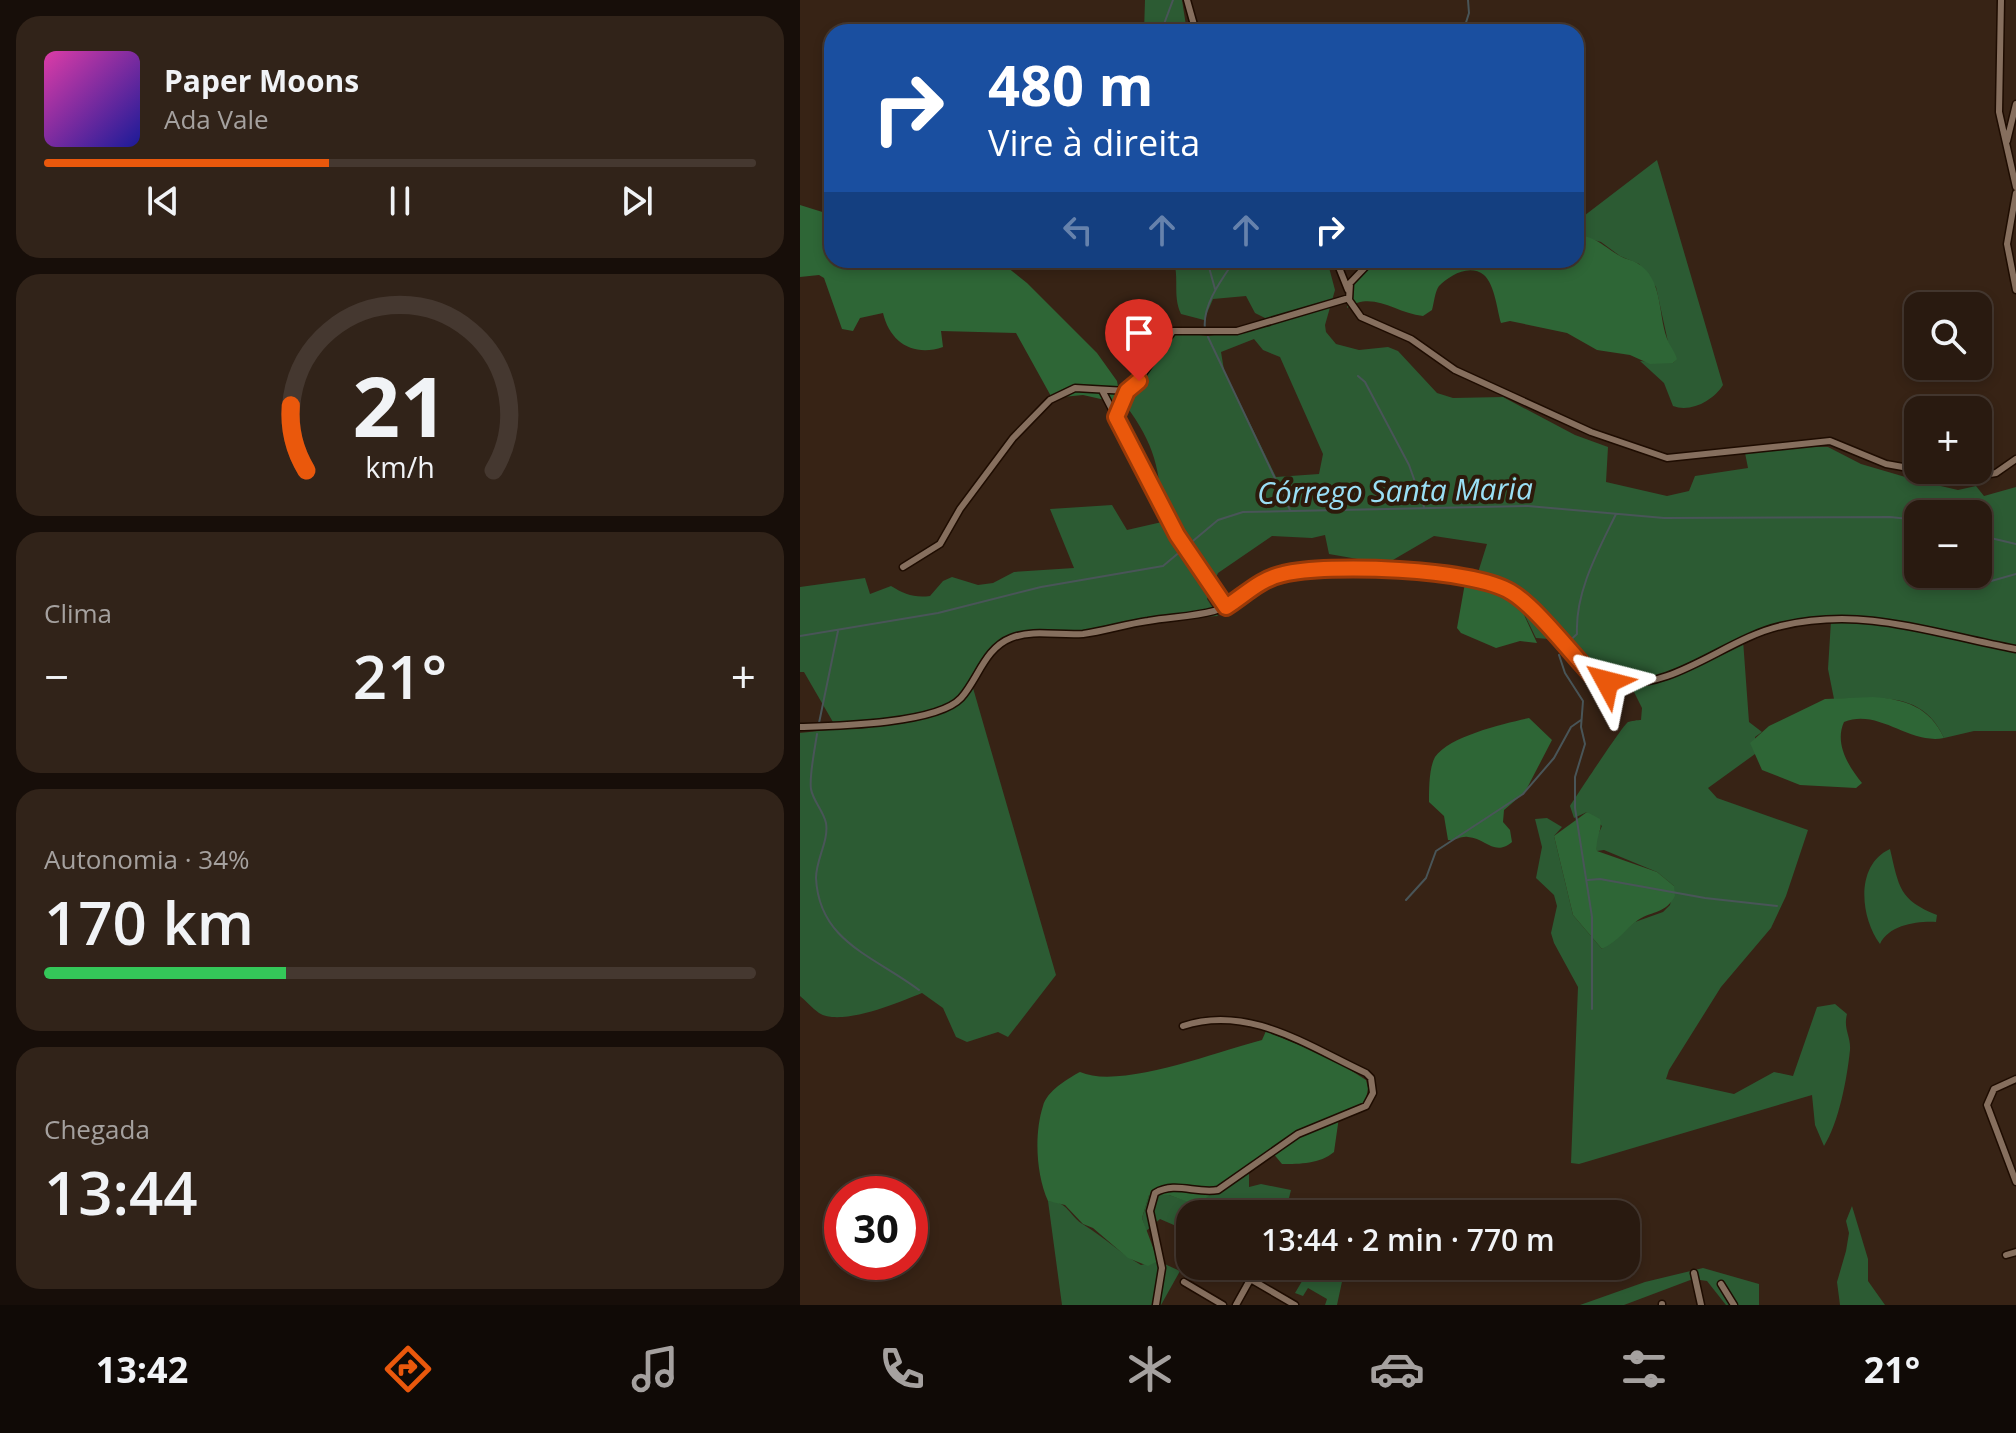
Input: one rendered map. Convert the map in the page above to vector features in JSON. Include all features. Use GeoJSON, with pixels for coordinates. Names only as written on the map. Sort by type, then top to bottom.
{"type":"FeatureCollection","features":[{"type":"Feature","properties":{"kind":"street"},"geometry":{"type":"LineString","coordinates":[[1187,0],[1194,24]]}},
{"type":"Feature","properties":{"kind":"street"},"geometry":{"type":"LineString","coordinates":[[2001,0],[1998,95],[2016,190],[2007,244],[2016,290]]}},
{"type":"Feature","properties":{"kind":"street"},"geometry":{"type":"LineString","coordinates":[[2006,145],[2016,104]]}},
{"type":"Feature","properties":{"kind":"street"},"geometry":{"type":"LineString","coordinates":[[1339,268],[1361,317],[1417,342],[1449,368],[1591,432],[1671,459],[1821,440],[1839,443],[1886,464],[1949,477],[1985,476],[2016,459]]}},
{"type":"Feature","properties":{"kind":"street"},"geometry":{"type":"LineString","coordinates":[[1349,296],[1352,279],[1364,268]]}},
{"type":"Feature","properties":{"kind":"street"},"geometry":{"type":"LineString","coordinates":[[1116,417],[1127,391],[1141,378],[1171,332],[1237,331],[1349,296]]}},
{"type":"Feature","properties":{"kind":"street"},"geometry":{"type":"LineString","coordinates":[[903,567],[929,554],[940,544],[960,509],[1013,438],[1045,404],[1075,388],[1127,391]]}},
{"type":"Feature","properties":{"kind":"street"},"geometry":{"type":"LineString","coordinates":[[1103,392],[1185,547],[1226,607]]}},
{"type":"Feature","properties":{"kind":"street"},"geometry":{"type":"LineString","coordinates":[[800,727],[861,723],[947,709],[961,698],[994,650],[1014,636],[1084,633],[1226,607],[1260,582],[1301,571],[1381,571],[1463,577],[1512,592],[1592,675],[1613,683],[1655,679],[1689,667],[1760,631],[1828,617],[1882,620],[2016,649]]}},
{"type":"Feature","properties":{"kind":"street"},"geometry":{"type":"LineString","coordinates":[[1156,1305],[1162,1268],[1150,1211],[1155,1193],[1172,1187],[1205,1192],[1218,1190],[1288,1139],[1366,1106],[1373,1093],[1371,1078],[1366,1073],[1258,1024],[1235,1018],[1211,1019],[1183,1026]]}},
{"type":"Feature","properties":{"kind":"street"},"geometry":{"type":"LineString","coordinates":[[2016,1079],[1994,1089],[1987,1105],[2016,1182]]}},
{"type":"Feature","properties":{"kind":"street"},"geometry":{"type":"LineString","coordinates":[[2006,1255],[2016,1252]]}},
{"type":"Feature","properties":{"kind":"street"},"geometry":{"type":"LineString","coordinates":[[1694,1273],[1701,1305]]}},
{"type":"Feature","properties":{"kind":"street"},"geometry":{"type":"LineString","coordinates":[[1236,1305],[1250,1280]]}},
{"type":"Feature","properties":{"kind":"street"},"geometry":{"type":"LineString","coordinates":[[1254,1280],[1295,1305]]}},
{"type":"Feature","properties":{"kind":"street"},"geometry":{"type":"LineString","coordinates":[[1184,1282],[1223,1305]]}},
{"type":"Feature","properties":{"kind":"street"},"geometry":{"type":"LineString","coordinates":[[1721,1284],[1734,1305]]}},
{"type":"Feature","properties":{"kind":"green space"},"geometry":{"type":"Polygon","coordinates":[[[1145,0],[1182,0],[1186,24],[1144,24],[1145,0]]]}},
{"type":"Feature","properties":{"kind":"green space"},"geometry":{"type":"Polygon","coordinates":[[[1657,160],[1723,385],[1708,400],[1687,408],[1673,406],[1664,383],[1640,361],[1673,363],[1676,359],[1668,342],[1656,287],[1639,264],[1620,256],[1601,242],[1584,237],[1584,216],[1657,160]]]}},
{"type":"Feature","properties":{"kind":"green space"},"geometry":{"type":"Polygon","coordinates":[[[800,205],[824,212],[824,268],[1008,268],[1097,353],[1117,381],[1120,398],[1114,402],[1083,395],[1052,398],[1016,333],[941,331],[943,347],[922,350],[913,349],[897,340],[883,313],[860,318],[853,331],[842,329],[824,278],[819,275],[800,277],[800,205]]]}},
{"type":"Feature","properties":{"kind":"green space"},"geometry":{"type":"Polygon","coordinates":[[[1584,236],[1646,270],[1656,289],[1665,333],[1677,359],[1673,363],[1650,364],[1630,355],[1597,350],[1567,333],[1510,321],[1501,323],[1488,279],[1472,270],[1454,275],[1439,286],[1432,310],[1423,316],[1366,301],[1347,308],[1361,268],[1584,268],[1584,236]]]}},
{"type":"Feature","properties":{"kind":"green space"},"geometry":{"type":"Polygon","coordinates":[[[1175,268],[1329,268],[1335,290],[1325,325],[1326,332],[1336,344],[1359,350],[1388,347],[1398,351],[1437,393],[1453,398],[1503,397],[1575,435],[1608,447],[1606,482],[1667,496],[1689,491],[1695,476],[1748,468],[1745,453],[1800,446],[1828,447],[1861,464],[1904,477],[1904,484],[1932,484],[1958,490],[1976,486],[1984,496],[2016,487],[2016,731],[1974,731],[1944,738],[1935,723],[1912,704],[1883,698],[1834,699],[1828,669],[1831,621],[1771,630],[1743,640],[1749,722],[1762,732],[1755,737],[1755,754],[1708,788],[1717,798],[1808,830],[1786,896],[1771,928],[1721,987],[1666,1079],[1734,1094],[1774,1072],[1793,1076],[1817,1007],[1835,1004],[1847,1014],[1850,1050],[1838,1113],[1824,1146],[1815,1125],[1812,1095],[1579,1164],[1571,1163],[1578,987],[1551,933],[1557,906],[1554,895],[1536,878],[1542,847],[1535,819],[1547,818],[1562,827],[1554,836],[1573,915],[1602,949],[1635,922],[1663,912],[1670,905],[1674,886],[1657,872],[1604,850],[1597,851],[1595,841],[1602,826],[1587,812],[1574,818],[1570,806],[1624,726],[1628,722],[1641,720],[1642,708],[1629,682],[1598,676],[1562,640],[1536,638],[1515,595],[1475,582],[1487,544],[1434,536],[1386,564],[1329,554],[1325,535],[1312,538],[1272,536],[1218,573],[1207,599],[1218,616],[1160,619],[1088,636],[1019,636],[996,649],[973,688],[1056,975],[1008,1037],[998,1032],[967,1042],[956,1037],[943,1008],[922,993],[870,1012],[841,1017],[819,1013],[800,996],[800,733],[837,729],[804,672],[800,672],[800,587],[865,578],[870,594],[891,586],[909,595],[930,596],[943,581],[952,577],[978,585],[993,583],[1014,572],[1074,568],[1050,509],[1112,505],[1127,530],[1162,522],[1160,486],[1153,456],[1141,428],[1120,398],[1175,332],[1208,336],[1271,326],[1269,320],[1255,313],[1246,296],[1213,299],[1204,320],[1181,314],[1175,268]],[[1254,339],[1221,352],[1224,370],[1276,477],[1319,474],[1323,454],[1280,357],[1263,350],[1254,339]]]}},
{"type":"Feature","properties":{"kind":"green space"},"geometry":{"type":"Polygon","coordinates":[[[1469,581],[1515,595],[1537,643],[1520,641],[1496,648],[1461,633],[1457,628],[1465,583],[1469,581]]]}},
{"type":"Feature","properties":{"kind":"green space"},"geometry":{"type":"Polygon","coordinates":[[[1873,697],[1896,700],[1924,712],[1944,738],[1931,739],[1869,720],[1844,722],[1842,747],[1862,783],[1856,788],[1800,785],[1762,770],[1750,743],[1769,726],[1825,699],[1873,697]]]}},
{"type":"Feature","properties":{"kind":"green space"},"geometry":{"type":"Polygon","coordinates":[[[1529,718],[1552,740],[1525,792],[1504,810],[1503,822],[1510,830],[1512,842],[1500,848],[1468,837],[1448,840],[1444,816],[1429,802],[1430,773],[1435,757],[1465,737],[1529,718]]]}},
{"type":"Feature","properties":{"kind":"green space"},"geometry":{"type":"Polygon","coordinates":[[[1587,812],[1600,819],[1597,851],[1657,872],[1674,886],[1675,896],[1667,906],[1638,920],[1602,949],[1573,915],[1554,836],[1587,812]]]}},
{"type":"Feature","properties":{"kind":"green space"},"geometry":{"type":"Polygon","coordinates":[[[1890,849],[1903,891],[1915,904],[1937,915],[1936,922],[1920,922],[1897,928],[1880,944],[1868,920],[1864,892],[1871,867],[1890,849]]]}},
{"type":"Feature","properties":{"kind":"green space"},"geometry":{"type":"Polygon","coordinates":[[[1266,1031],[1333,1059],[1366,1080],[1365,1105],[1339,1117],[1334,1152],[1316,1161],[1282,1164],[1272,1152],[1203,1200],[1149,1195],[1142,1218],[1158,1261],[1148,1266],[1128,1258],[1093,1228],[1083,1224],[1065,1205],[1048,1201],[1039,1166],[1038,1129],[1045,1101],[1058,1086],[1080,1072],[1098,1076],[1144,1073],[1262,1040],[1266,1031]]]}},
{"type":"Feature","properties":{"kind":"green space"},"geometry":{"type":"Polygon","coordinates":[[[1249,1169],[1249,1187],[1261,1184],[1291,1190],[1288,1200],[1202,1200],[1249,1169]]]}},
{"type":"Feature","properties":{"kind":"green space"},"geometry":{"type":"Polygon","coordinates":[[[1149,1195],[1169,1195],[1184,1200],[1176,1200],[1176,1226],[1160,1219],[1146,1231],[1142,1218],[1149,1195]]]}},
{"type":"Feature","properties":{"kind":"green space"},"geometry":{"type":"Polygon","coordinates":[[[1048,1201],[1060,1203],[1079,1221],[1141,1265],[1158,1261],[1176,1269],[1176,1278],[1161,1305],[1062,1305],[1048,1201]]]}},
{"type":"Feature","properties":{"kind":"green space"},"geometry":{"type":"Polygon","coordinates":[[[1852,1206],[1868,1259],[1868,1281],[1885,1305],[1840,1305],[1837,1282],[1849,1233],[1846,1221],[1852,1206]]]}},
{"type":"Feature","properties":{"kind":"green space"},"geometry":{"type":"Polygon","coordinates":[[[1703,1268],[1759,1284],[1759,1305],[1726,1305],[1707,1281],[1693,1279],[1624,1305],[1580,1305],[1645,1282],[1703,1268]]]}},
{"type":"Feature","properties":{"kind":"green space"},"geometry":{"type":"Polygon","coordinates":[[[1303,1280],[1342,1280],[1337,1305],[1325,1305],[1327,1299],[1308,1288],[1303,1296],[1295,1293],[1303,1280]]]}},
{"type":"Feature","properties":{"kind":"waterway"},"geometry":{"type":"LineString","coordinates":[[1164,24],[1173,0]]}},
{"type":"Feature","properties":{"kind":"waterway"},"geometry":{"type":"LineString","coordinates":[[1466,24],[1468,0]]}},
{"type":"Feature","properties":{"kind":"waterway"},"geometry":{"type":"LineString","coordinates":[[1209,268],[1215,289]]}},
{"type":"Feature","properties":{"kind":"waterway"},"geometry":{"type":"LineString","coordinates":[[1205,329],[1210,302],[1230,268]]}},
{"type":"Feature","properties":{"kind":"waterway"},"geometry":{"type":"LineString","coordinates":[[1208,337],[1290,510]]}},
{"type":"Feature","properties":{"kind":"waterway"},"geometry":{"type":"LineString","coordinates":[[1358,376],[1365,382],[1409,465],[1424,507]]}},
{"type":"Feature","properties":{"kind":"waterway","name":"Córrego Santa Maria"},"geometry":{"type":"LineString","coordinates":[[800,636],[938,613],[1041,587],[1163,566],[1218,520],[1243,512],[1528,506],[1664,518],[1904,518]]}},
{"type":"Feature","properties":{"kind":"waterway"},"geometry":{"type":"LineString","coordinates":[[1564,646],[1577,634],[1584,587],[1616,514]]}},
{"type":"Feature","properties":{"kind":"waterway","name":"Córrego Santa Maria"},"geometry":{"type":"LineString","coordinates":[[1992,538],[2016,544]]}},
{"type":"Feature","properties":{"kind":"waterway"},"geometry":{"type":"LineString","coordinates":[[1935,589],[1963,589],[2016,574]]}},
{"type":"Feature","properties":{"kind":"waterway"},"geometry":{"type":"LineString","coordinates":[[819,723],[838,631]]}},
{"type":"Feature","properties":{"kind":"waterway"},"geometry":{"type":"LineString","coordinates":[[1559,655],[1565,673],[1583,701],[1581,727],[1585,744],[1575,777],[1575,808],[1592,917],[1592,1009]]}},
{"type":"Feature","properties":{"kind":"waterway"},"geometry":{"type":"LineString","coordinates":[[1406,900],[1426,878],[1436,851],[1523,794],[1554,758],[1571,727],[1581,720]]}},
{"type":"Feature","properties":{"kind":"waterway"},"geometry":{"type":"LineString","coordinates":[[817,734],[811,789],[826,823],[816,878],[819,900],[838,933],[919,990]]}},
{"type":"Feature","properties":{"kind":"waterway"},"geometry":{"type":"LineString","coordinates":[[1588,880],[1600,879],[1705,898],[1777,906]]}},
{"type":"Feature","properties":{"kind":"route"},"geometry":{"type":"LineString","coordinates":[[1139,381],[1127,391],[1116,417],[1177,535],[1226,607],[1260,582],[1284,573],[1381,571],[1463,577],[1512,592],[1592,675],[1607,682]]}}]}
